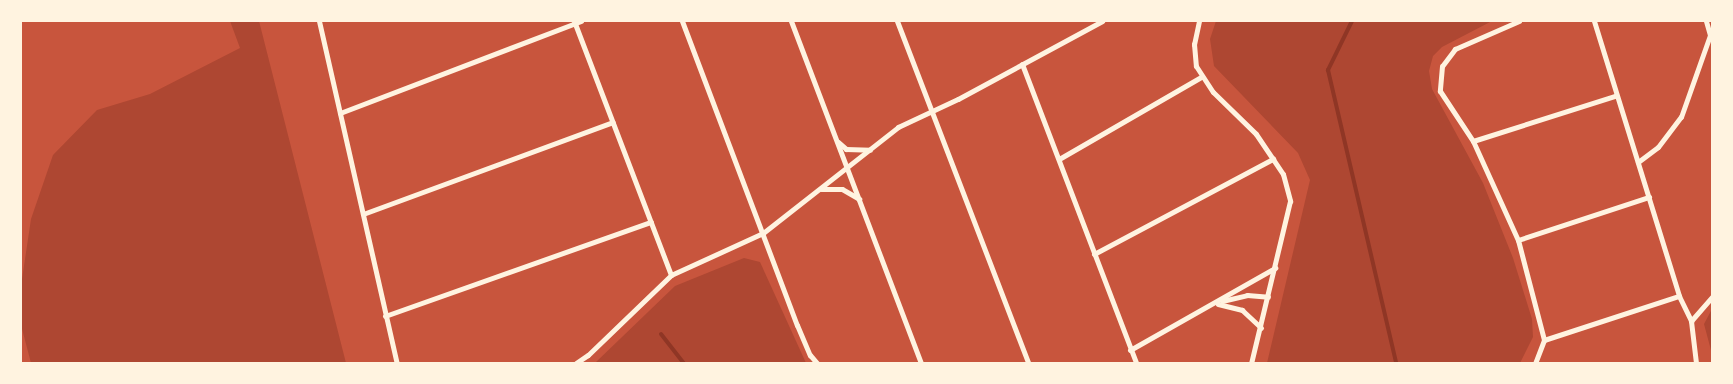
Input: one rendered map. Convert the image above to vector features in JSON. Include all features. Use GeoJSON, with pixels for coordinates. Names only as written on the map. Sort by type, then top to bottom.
{"type":"FeatureCollection","features":[{"type":"Feature","properties":{"kind":"street"},"geometry":{"type":"LineString","coordinates":[[319,21],[397,363]]}},
{"type":"Feature","properties":{"kind":"street"},"geometry":{"type":"LineString","coordinates":[[682,21],[800,332],[817,363]]}},
{"type":"Feature","properties":{"kind":"street"},"geometry":{"type":"LineString","coordinates":[[791,21],[921,363]]}},
{"type":"Feature","properties":{"kind":"street"},"geometry":{"type":"LineString","coordinates":[[897,21],[1028,363]]}},
{"type":"Feature","properties":{"kind":"street"},"geometry":{"type":"LineString","coordinates":[[576,363],[588,355],[638,302],[671,275],[763,233],[847,169],[898,127],[1102,21]]}},
{"type":"Feature","properties":{"kind":"street"},"geometry":{"type":"LineString","coordinates":[[1199,21],[1194,55],[1201,77],[1256,134],[1274,158],[1283,174],[1290,200],[1261,328],[1251,363]]}},
{"type":"Feature","properties":{"kind":"street"},"geometry":{"type":"LineString","coordinates":[[1519,21],[1455,49],[1442,66],[1440,91],[1473,141],[1518,240],[1544,340],[1535,363]]}},
{"type":"Feature","properties":{"kind":"street"},"geometry":{"type":"LineString","coordinates":[[1594,21],[1615,96],[1638,162],[1679,296],[1691,321],[1696,363]]}},
{"type":"Feature","properties":{"kind":"street"},"geometry":{"type":"LineString","coordinates":[[1638,162],[1658,147],[1681,117],[1711,35],[1706,21]]}},
{"type":"Feature","properties":{"kind":"street"},"geometry":{"type":"LineString","coordinates":[[340,113],[577,22],[671,275]]}},
{"type":"Feature","properties":{"kind":"street"},"geometry":{"type":"LineString","coordinates":[[1022,64],[1136,363]]}},
{"type":"Feature","properties":{"kind":"street"},"geometry":{"type":"LineString","coordinates":[[1058,159],[1201,77]]}},
{"type":"Feature","properties":{"kind":"street"},"geometry":{"type":"LineString","coordinates":[[1473,141],[1615,96]]}},
{"type":"Feature","properties":{"kind":"street"},"geometry":{"type":"LineString","coordinates":[[363,214],[613,122]]}},
{"type":"Feature","properties":{"kind":"street"},"geometry":{"type":"LineString","coordinates":[[837,142],[846,149],[870,150]]}},
{"type":"Feature","properties":{"kind":"street"},"geometry":{"type":"LineString","coordinates":[[1094,254],[1274,158]]}},
{"type":"Feature","properties":{"kind":"street"},"geometry":{"type":"LineString","coordinates":[[818,190],[842,189],[858,199]]}},
{"type":"Feature","properties":{"kind":"street"},"geometry":{"type":"LineString","coordinates":[[1518,240],[1649,197]]}},
{"type":"Feature","properties":{"kind":"street"},"geometry":{"type":"LineString","coordinates":[[385,316],[651,222]]}},
{"type":"Feature","properties":{"kind":"street"},"geometry":{"type":"LineString","coordinates":[[1130,350],[1275,268]]}},
{"type":"Feature","properties":{"kind":"street"},"geometry":{"type":"LineString","coordinates":[[1214,304],[1247,295],[1268,297]]}},
{"type":"Feature","properties":{"kind":"street"},"geometry":{"type":"LineString","coordinates":[[1544,340],[1679,296]]}},
{"type":"Feature","properties":{"kind":"street"},"geometry":{"type":"LineString","coordinates":[[1691,321],[1712,296]]}},
{"type":"Feature","properties":{"kind":"street"},"geometry":{"type":"LineString","coordinates":[[1214,304],[1242,310],[1261,328]]}},
{"type":"Feature","properties":{"kind":"shaded area"},"geometry":{"type":"Polygon","coordinates":[[[230,21],[259,21],[346,363],[31,363],[21,325],[21,286],[31,219],[53,155],[97,110],[150,94],[240,48],[230,21]]]}},
{"type":"Feature","properties":{"kind":"shaded area"},"geometry":{"type":"Polygon","coordinates":[[[1216,21],[1492,21],[1442,47],[1433,56],[1429,71],[1432,89],[1483,183],[1513,258],[1532,319],[1533,337],[1520,363],[1267,363],[1310,180],[1298,153],[1214,66],[1210,39],[1216,21]]]}},
{"type":"Feature","properties":{"kind":"shaded area"},"geometry":{"type":"Polygon","coordinates":[[[744,258],[760,262],[806,363],[595,363],[675,286],[744,258]]]}},
{"type":"Feature","properties":{"kind":"shaded area"},"geometry":{"type":"Polygon","coordinates":[[[1712,309],[1712,354],[1704,324],[1712,309]]]}},
{"type":"Feature","properties":{"kind":"waterway"},"geometry":{"type":"LineString","coordinates":[[1352,21],[1328,70],[1396,363]]}},
{"type":"Feature","properties":{"kind":"waterway"},"geometry":{"type":"LineString","coordinates":[[661,334],[684,363]]}}]}
